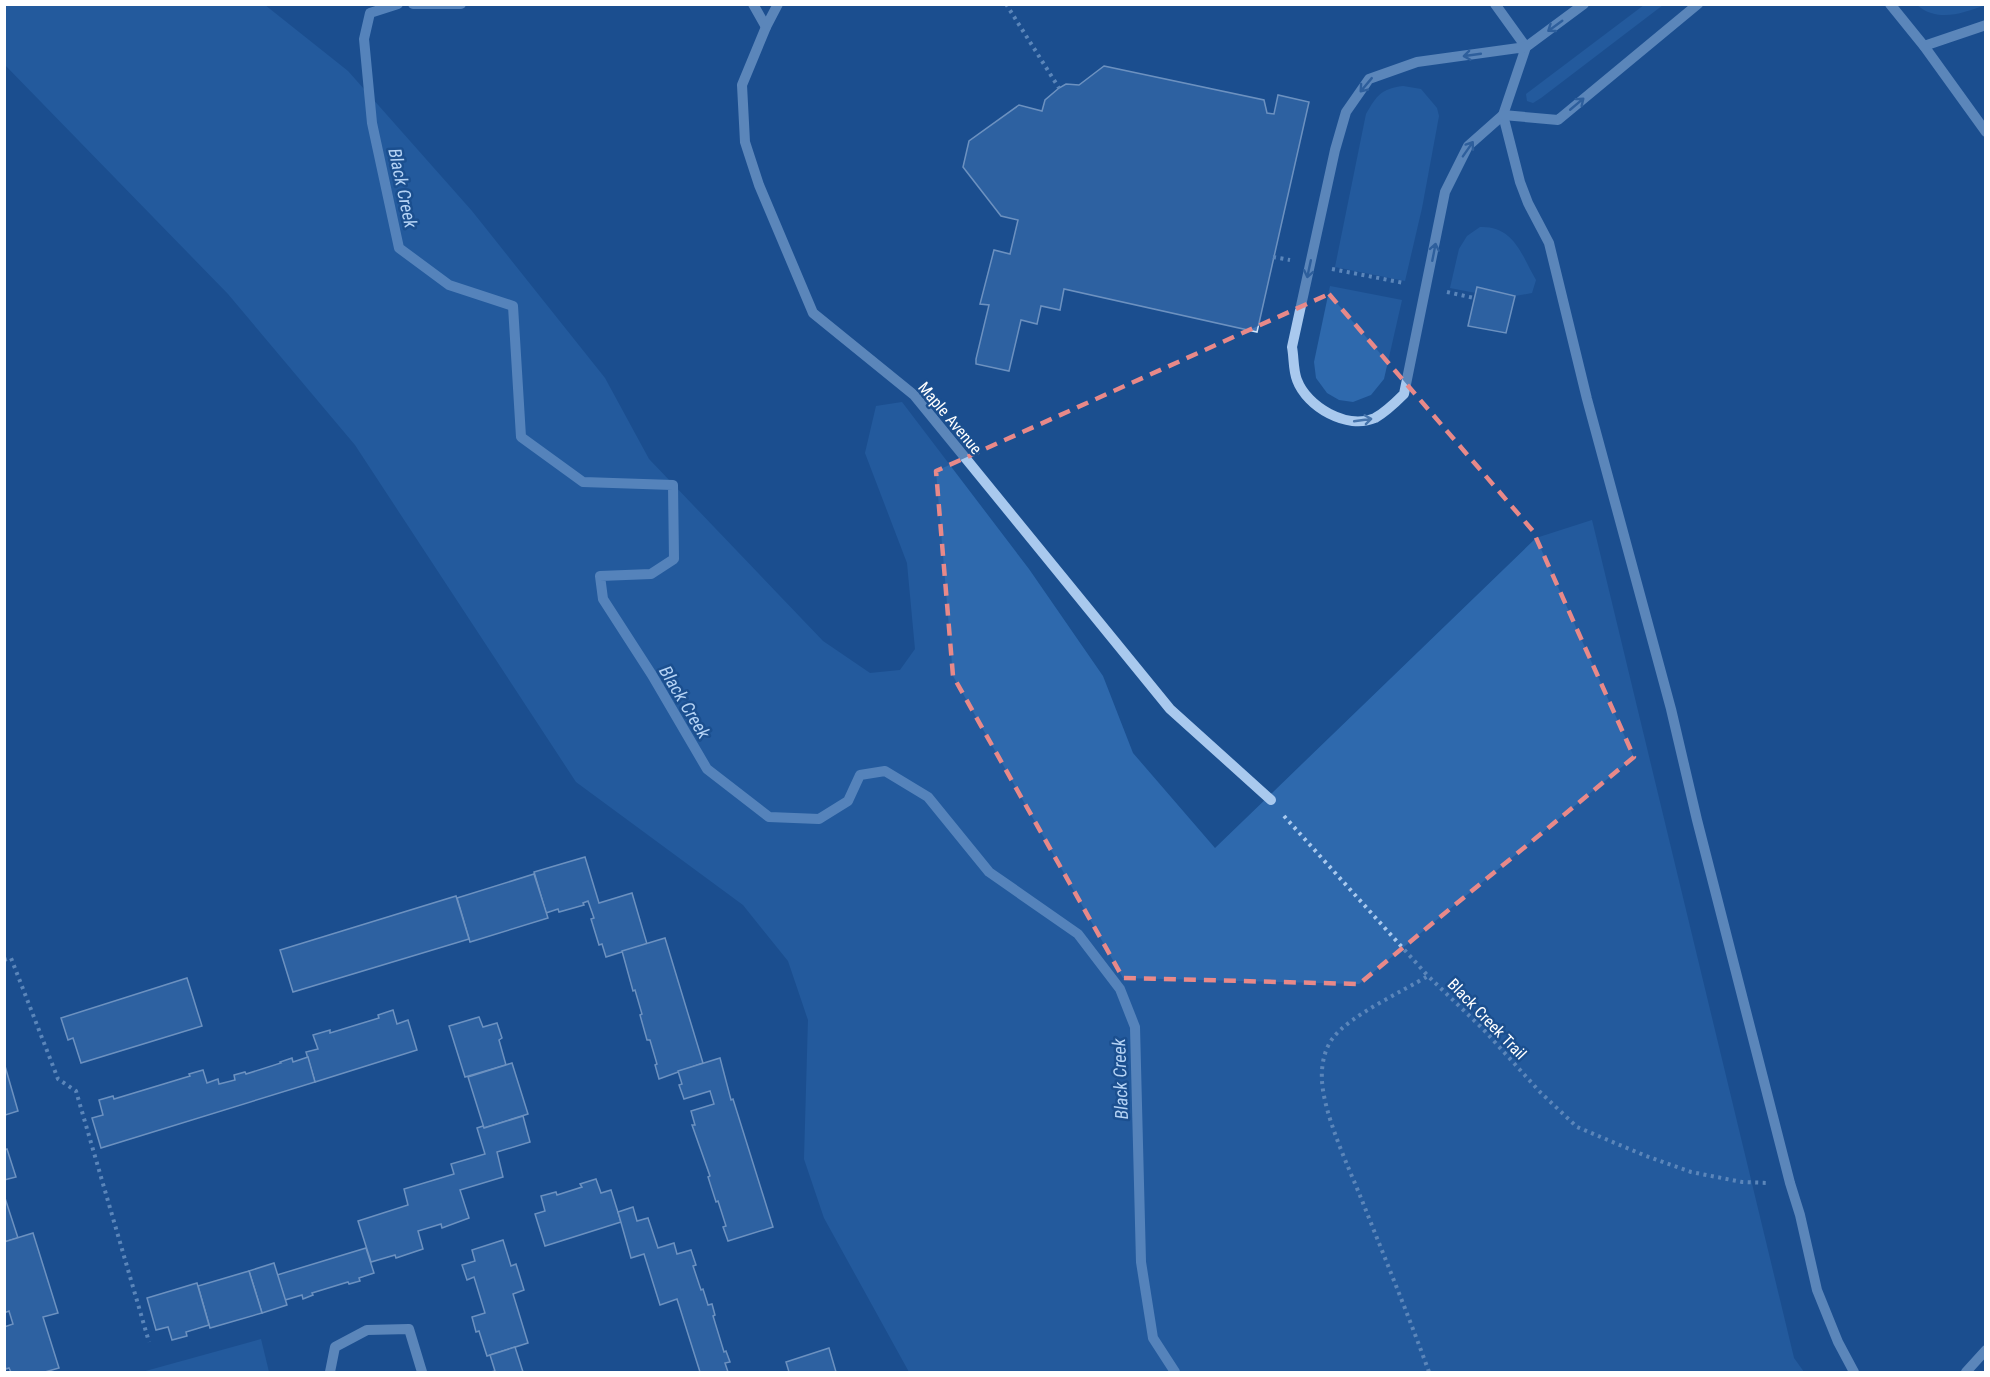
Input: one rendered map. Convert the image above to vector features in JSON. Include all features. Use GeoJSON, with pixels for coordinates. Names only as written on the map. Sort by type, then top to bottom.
{"type":"FeatureCollection","features":[{"type":"Feature","properties":{"kind":"street"},"geometry":{"type":"LineString","coordinates":[[753,4],[766,27]]}},
{"type":"Feature","properties":{"kind":"street","name":"Maple Avenue"},"geometry":{"type":"LineString","coordinates":[[778,4],[742,85],[745,142],[759,185],[813,313],[914,395],[1170,709],[1271,800]]}},
{"type":"Feature","properties":{"kind":"street"},"geometry":{"type":"LineString","coordinates":[[1495,4],[1526,47]]}},
{"type":"Feature","properties":{"kind":"street"},"geometry":{"type":"LineString","coordinates":[[1526,47],[1503,115],[1468,146],[1445,192],[1404,394],[1373,418],[1351,422],[1324,410],[1306,396],[1297,379],[1292,347],[1335,150],[1346,112],[1369,79],[1418,62],[1526,47],[1584,4]]}},
{"type":"Feature","properties":{"kind":"street"},"geometry":{"type":"LineString","coordinates":[[1503,115],[1558,120],[1698,4]]}},
{"type":"Feature","properties":{"kind":"street"},"geometry":{"type":"LineString","coordinates":[[1890,4],[1924,46],[1986,132]]}},
{"type":"Feature","properties":{"kind":"street"},"geometry":{"type":"LineString","coordinates":[[1924,46],[1986,25]]}},
{"type":"Feature","properties":{"kind":"street"},"geometry":{"type":"LineString","coordinates":[[1503,115],[1520,182],[1549,243],[1587,399],[1671,709],[1699,830],[1800,1215],[1817,1290],[1838,1342],[1854,1372]]}},
{"type":"Feature","properties":{"kind":"street"},"geometry":{"type":"LineString","coordinates":[[330,1372],[335,1347],[367,1330],[409,1329],[422,1372]]}},
{"type":"Feature","properties":{"kind":"street"},"geometry":{"type":"LineString","coordinates":[[1966,1372],[1986,1350]]}},
{"type":"Feature","properties":{"kind":"path"},"geometry":{"type":"LineString","coordinates":[[1006,4],[1059,88]]}},
{"type":"Feature","properties":{"kind":"path"},"geometry":{"type":"LineString","coordinates":[[1273,256],[1474,298]]}},
{"type":"Feature","properties":{"kind":"path"},"geometry":{"type":"LineString","coordinates":[[1271,800],[1428,976]]}},
{"type":"Feature","properties":{"kind":"path"},"geometry":{"type":"LineString","coordinates":[[4,960],[11,958],[58,1078],[76,1091],[149,1342]]}},
{"type":"Feature","properties":{"kind":"path","name":"Black Creek Trail"},"geometry":{"type":"LineString","coordinates":[[1429,1372],[1347,1165],[1327,1108],[1322,1081],[1324,1059],[1332,1038],[1347,1023],[1428,976],[1484,1029],[1540,1092],[1576,1127],[1691,1172],[1742,1182],[1790,1183]]}},
{"type":"Feature","properties":{"kind":"highlighted area"},"geometry":{"type":"Polygon","coordinates":[[[1329,294],[1533,531],[1634,757],[1359,984],[1123,978],[953,676],[936,471],[1329,294]]]}},
{"type":"Feature","properties":{"kind":"shaded area"},"geometry":{"type":"Polygon","coordinates":[[[5,5],[265,5],[348,71],[472,211],[605,378],[649,459],[823,641],[870,673],[900,670],[915,649],[907,563],[865,453],[876,406],[902,402],[1029,569],[1103,676],[1133,753],[1215,848],[1536,538],[1592,520],[1794,1358],[1804,1372],[909,1372],[824,1218],[804,1159],[808,1020],[788,961],[743,905],[576,782],[355,445],[228,294],[5,65],[5,5]]]}},
{"type":"Feature","properties":{"kind":"shaded area"},"geometry":{"type":"Polygon","coordinates":[[[1644,5],[1663,5],[1541,98],[1533,103],[1527,101],[1526,94],[1644,5]]]}},
{"type":"Feature","properties":{"kind":"shaded area"},"geometry":{"type":"Polygon","coordinates":[[[1917,5],[1986,5],[1959,13],[1942,15],[1933,14],[1917,5]]]}},
{"type":"Feature","properties":{"kind":"shaded area"},"geometry":{"type":"Polygon","coordinates":[[[1403,86],[1421,89],[1437,108],[1439,116],[1422,208],[1405,281],[1335,267],[1366,114],[1380,94],[1403,86]]]}},
{"type":"Feature","properties":{"kind":"shaded area"},"geometry":{"type":"Polygon","coordinates":[[[1480,227],[1501,231],[1515,243],[1536,280],[1532,293],[1515,296],[1477,287],[1476,293],[1450,288],[1459,249],[1467,236],[1480,227]]]}},
{"type":"Feature","properties":{"kind":"shaded area"},"geometry":{"type":"Polygon","coordinates":[[[1330,286],[1402,300],[1384,379],[1371,395],[1353,402],[1339,400],[1327,393],[1316,378],[1314,362],[1330,286]]]}},
{"type":"Feature","properties":{"kind":"shaded area"},"geometry":{"type":"Polygon","coordinates":[[[261,1339],[269,1372],[142,1372],[261,1339]]]}},
{"type":"Feature","properties":{"kind":"building"},"geometry":{"type":"Polygon","coordinates":[[[1104,66],[1264,100],[1267,113],[1274,114],[1278,95],[1309,102],[1257,332],[1064,289],[1060,310],[1041,306],[1037,324],[1021,320],[1009,371],[976,364],[989,305],[980,304],[994,250],[1010,254],[1018,220],[1001,216],[963,167],[969,141],[1019,105],[1042,111],[1045,100],[1059,88],[1066,84],[1079,85],[1104,66]]]}},
{"type":"Feature","properties":{"kind":"building"},"geometry":{"type":"Polygon","coordinates":[[[1477,287],[1515,296],[1506,333],[1468,326],[1477,287]]]}},
{"type":"Feature","properties":{"kind":"building"},"geometry":{"type":"Polygon","coordinates":[[[585,857],[599,903],[632,893],[647,944],[606,957],[602,944],[599,945],[588,901],[583,903],[584,905],[546,913],[534,872],[585,857]]]}},
{"type":"Feature","properties":{"kind":"building"},"geometry":{"type":"Polygon","coordinates":[[[534,874],[548,918],[470,942],[457,898],[534,874]]]}},
{"type":"Feature","properties":{"kind":"building"},"geometry":{"type":"Polygon","coordinates":[[[456,896],[469,939],[293,992],[280,950],[456,896]]]}},
{"type":"Feature","properties":{"kind":"building"},"geometry":{"type":"Polygon","coordinates":[[[665,938],[703,1063],[659,1079],[655,1065],[657,1064],[650,1040],[647,1040],[640,1015],[642,1014],[622,951],[665,938]]]}},
{"type":"Feature","properties":{"kind":"building"},"geometry":{"type":"Polygon","coordinates":[[[187,978],[202,1026],[81,1063],[73,1038],[68,1040],[61,1018],[187,978]]]}},
{"type":"Feature","properties":{"kind":"building"},"geometry":{"type":"Polygon","coordinates":[[[393,1010],[397,1024],[408,1020],[417,1050],[315,1082],[306,1052],[318,1049],[313,1035],[330,1030],[330,1033],[379,1018],[378,1015],[393,1010]]]}},
{"type":"Feature","properties":{"kind":"building"},"geometry":{"type":"Polygon","coordinates":[[[479,1017],[483,1027],[497,1023],[506,1065],[465,1077],[449,1026],[479,1017]]]}},
{"type":"Feature","properties":{"kind":"building"},"geometry":{"type":"Polygon","coordinates":[[[308,1057],[315,1082],[101,1148],[92,1118],[103,1115],[99,1100],[113,1096],[114,1099],[203,1070],[207,1083],[218,1079],[219,1084],[235,1080],[234,1075],[245,1072],[246,1074],[292,1058],[293,1062],[308,1057]]]}},
{"type":"Feature","properties":{"kind":"building"},"geometry":{"type":"Polygon","coordinates":[[[720,1058],[731,1100],[733,1099],[773,1227],[728,1241],[723,1227],[726,1226],[718,1201],[716,1202],[708,1177],[710,1176],[692,1125],[695,1125],[691,1111],[714,1104],[710,1091],[684,1099],[679,1085],[682,1084],[678,1071],[720,1058]]]}},
{"type":"Feature","properties":{"kind":"building"},"geometry":{"type":"Polygon","coordinates":[[[512,1063],[528,1114],[484,1128],[468,1077],[512,1063]]]}},
{"type":"Feature","properties":{"kind":"building"},"geometry":{"type":"Polygon","coordinates":[[[5,1066],[18,1111],[5,1115],[4,1119],[5,1066]]]}},
{"type":"Feature","properties":{"kind":"building"},"geometry":{"type":"Polygon","coordinates":[[[523,1116],[530,1142],[497,1152],[503,1177],[460,1190],[469,1218],[442,1228],[441,1224],[418,1231],[423,1249],[396,1258],[395,1255],[371,1262],[358,1221],[408,1205],[404,1189],[454,1174],[451,1164],[485,1154],[477,1128],[523,1116]]]}},
{"type":"Feature","properties":{"kind":"building"},"geometry":{"type":"Polygon","coordinates":[[[7,1149],[16,1177],[4,1180],[4,1150],[7,1149]]]}},
{"type":"Feature","properties":{"kind":"building"},"geometry":{"type":"Polygon","coordinates":[[[596,1179],[601,1193],[611,1190],[621,1222],[545,1246],[535,1214],[545,1211],[541,1196],[556,1192],[557,1195],[582,1187],[580,1184],[596,1179]]]}},
{"type":"Feature","properties":{"kind":"building"},"geometry":{"type":"Polygon","coordinates":[[[4,1195],[18,1238],[4,1242],[4,1195]]]}},
{"type":"Feature","properties":{"kind":"building"},"geometry":{"type":"Polygon","coordinates":[[[633,1207],[637,1221],[648,1218],[658,1248],[674,1243],[677,1254],[691,1250],[696,1265],[693,1266],[701,1290],[703,1289],[708,1305],[712,1304],[715,1315],[713,1316],[724,1352],[726,1351],[730,1362],[725,1363],[728,1372],[700,1372],[677,1299],[660,1305],[644,1254],[631,1258],[618,1212],[633,1207]]]}},
{"type":"Feature","properties":{"kind":"building"},"geometry":{"type":"Polygon","coordinates":[[[33,1233],[58,1313],[43,1317],[59,1368],[45,1372],[11,1372],[9,1368],[6,1369],[4,1363],[4,1327],[13,1324],[9,1311],[4,1313],[4,1242],[33,1233]]]}},
{"type":"Feature","properties":{"kind":"building"},"geometry":{"type":"Polygon","coordinates":[[[503,1240],[511,1266],[516,1264],[524,1290],[513,1294],[528,1343],[487,1356],[472,1317],[485,1313],[474,1277],[467,1280],[462,1265],[475,1261],[472,1250],[503,1240]]]}},
{"type":"Feature","properties":{"kind":"building"},"geometry":{"type":"Polygon","coordinates":[[[366,1248],[374,1273],[359,1278],[360,1281],[349,1284],[348,1282],[312,1293],[313,1295],[303,1299],[302,1295],[285,1300],[277,1275],[366,1248]]]}},
{"type":"Feature","properties":{"kind":"building"},"geometry":{"type":"Polygon","coordinates":[[[274,1263],[287,1305],[262,1313],[249,1271],[274,1263]]]}},
{"type":"Feature","properties":{"kind":"building"},"geometry":{"type":"Polygon","coordinates":[[[249,1271],[262,1313],[210,1328],[198,1286],[249,1271]]]}},
{"type":"Feature","properties":{"kind":"building"},"geometry":{"type":"Polygon","coordinates":[[[197,1283],[209,1325],[186,1332],[187,1336],[172,1340],[168,1327],[156,1330],[147,1298],[197,1283]]]}},
{"type":"Feature","properties":{"kind":"building"},"geometry":{"type":"Polygon","coordinates":[[[515,1347],[523,1372],[491,1372],[495,1371],[490,1355],[515,1347]]]}},
{"type":"Feature","properties":{"kind":"building"},"geometry":{"type":"Polygon","coordinates":[[[829,1348],[836,1372],[789,1372],[786,1362],[829,1348]]]}},
{"type":"Feature","properties":{"kind":"waterway","name":"Black Creek"},"geometry":{"type":"LineString","coordinates":[[398,4],[370,13],[364,39],[372,123],[399,248],[449,285],[513,306],[521,437],[583,482],[673,485],[674,559],[651,574],[600,576],[603,599],[652,675],[707,769],[769,817],[819,819],[848,801],[860,775],[885,771],[928,797],[989,872],[1078,934],[1120,989],[1135,1027],[1141,1262],[1153,1338],[1175,1372]]}},
{"type":"Feature","properties":{"kind":"waterway","name":"Black Creek"},"geometry":{"type":"LineString","coordinates":[[413,4],[461,4]]}}]}
